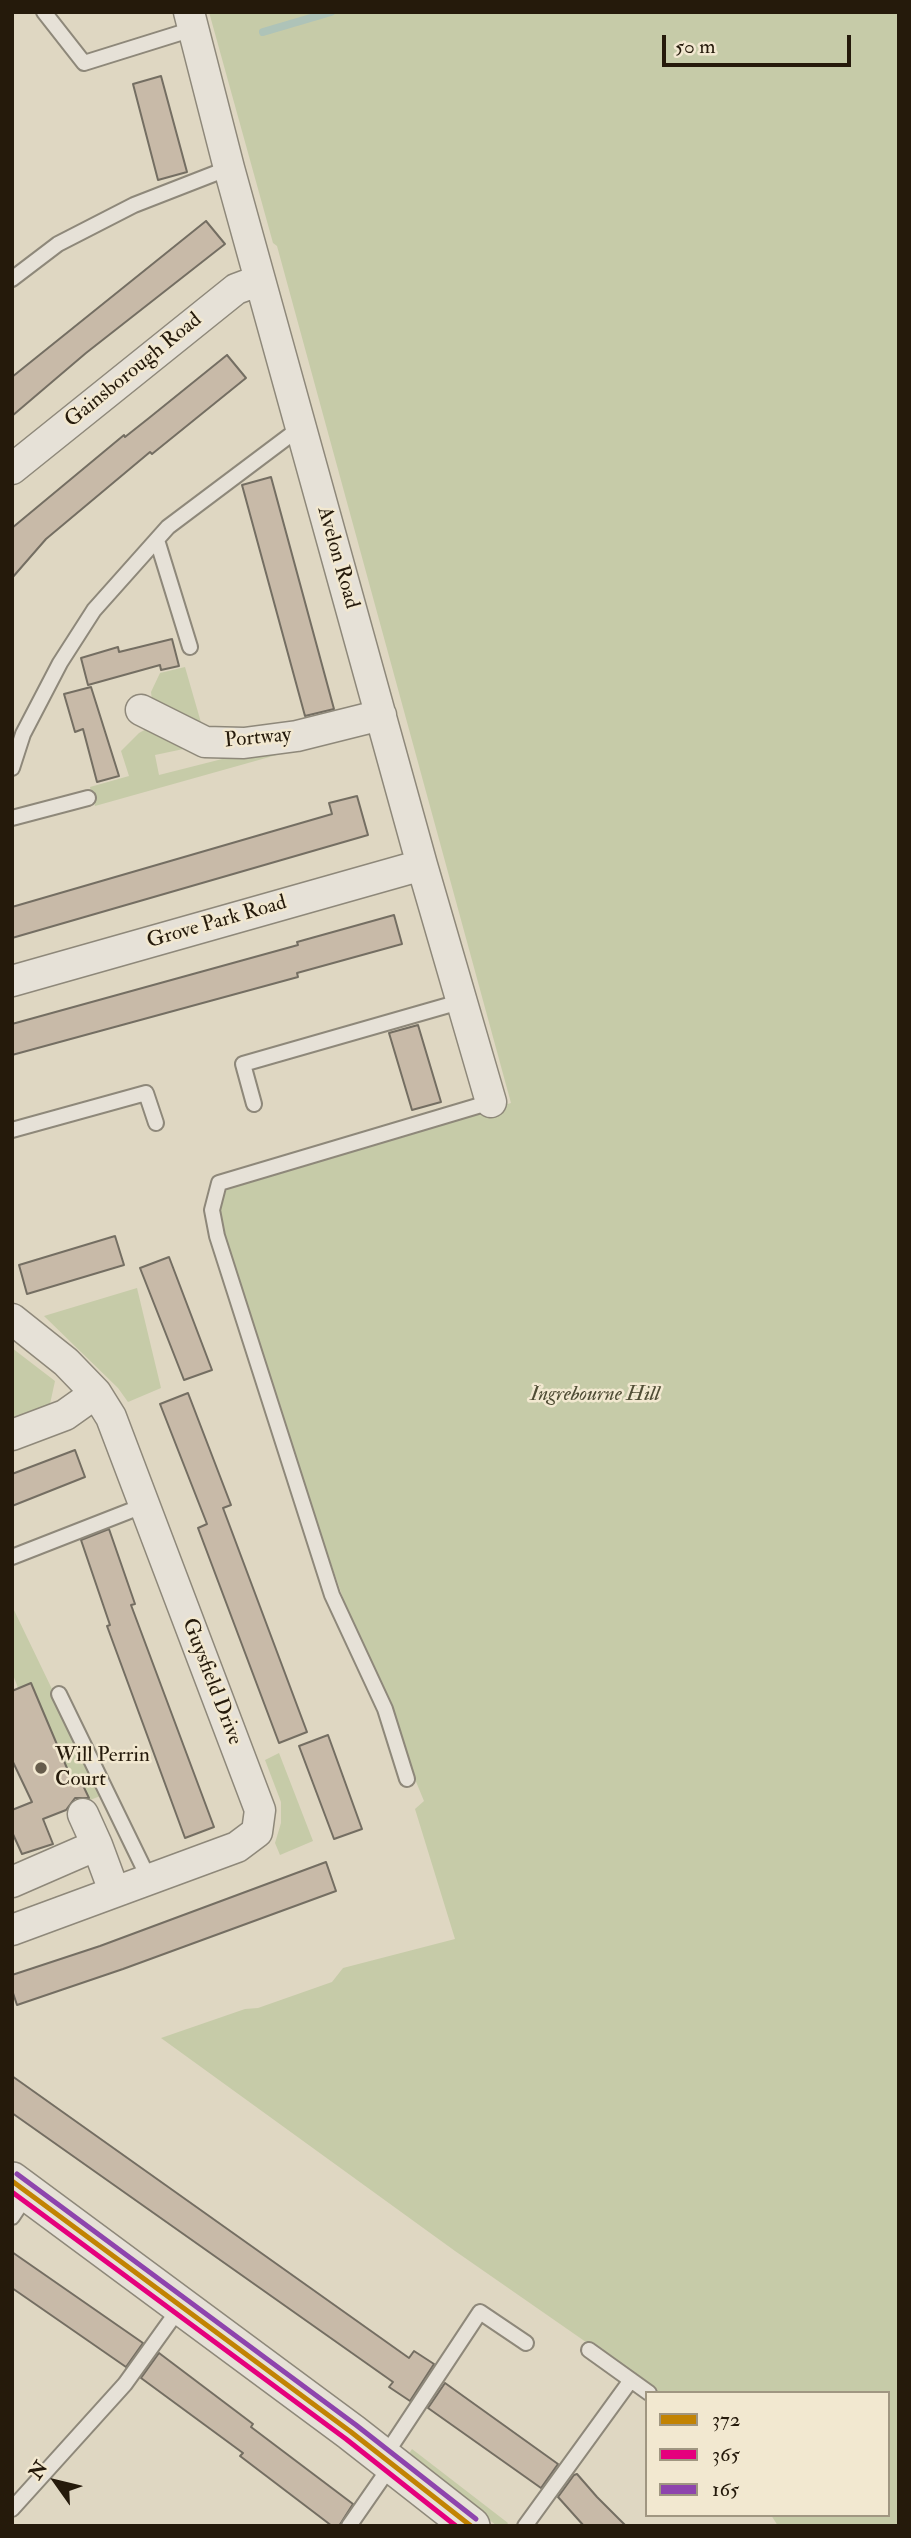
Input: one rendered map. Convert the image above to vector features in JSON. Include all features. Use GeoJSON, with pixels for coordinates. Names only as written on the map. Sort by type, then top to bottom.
{"type":"FeatureCollection","features":[{"type":"Feature","properties":{"kind":"street","name":"Avelon Road"},"geometry":{"type":"LineString","coordinates":[[191,20],[229,168],[422,865],[491,1102]]}},
{"type":"Feature","properties":{"kind":"street","name":"Gainsborough Road"},"geometry":{"type":"LineString","coordinates":[[12,469],[236,289],[260,280]]}},
{"type":"Feature","properties":{"kind":"street","name":"Portway"},"geometry":{"type":"LineString","coordinates":[[141,710],[205,742],[244,743],[297,736],[381,715]]}},
{"type":"Feature","properties":{"kind":"street","name":"Grove Park Road"},"geometry":{"type":"LineString","coordinates":[[12,981],[422,865]]}},
{"type":"Feature","properties":{"kind":"street","name":"Guysfield Drive"},"geometry":{"type":"LineString","coordinates":[[12,1319],[66,1362],[96,1393],[111,1417],[260,1810],[257,1832],[237,1847],[12,1930]]}},
{"type":"Feature","properties":{"kind":"street"},"geometry":{"type":"LineString","coordinates":[[12,1435],[65,1415],[96,1393]]}},
{"type":"Feature","properties":{"kind":"street"},"geometry":{"type":"LineString","coordinates":[[83,1814],[114,1891]]}},
{"type":"Feature","properties":{"kind":"street"},"geometry":{"type":"LineString","coordinates":[[12,1882],[97,1845]]}},
{"type":"Feature","properties":{"kind":"street"},"geometry":{"type":"LineString","coordinates":[[18,2197],[181,2306],[388,2460],[471,2526]]}},
{"type":"Feature","properties":{"kind":"lane"},"geometry":{"type":"LineString","coordinates":[[44,12],[84,64],[191,20]]}},
{"type":"Feature","properties":{"kind":"lane"},"geometry":{"type":"LineString","coordinates":[[12,279],[58,244],[101,221],[134,205],[229,168]]}},
{"type":"Feature","properties":{"kind":"lane"},"geometry":{"type":"LineString","coordinates":[[12,768],[23,734],[60,663],[94,610],[168,527],[301,427]]}},
{"type":"Feature","properties":{"kind":"lane"},"geometry":{"type":"LineString","coordinates":[[157,540],[190,646]]}},
{"type":"Feature","properties":{"kind":"lane"},"geometry":{"type":"LineString","coordinates":[[12,818],[88,798]]}},
{"type":"Feature","properties":{"kind":"lane"},"geometry":{"type":"LineString","coordinates":[[254,1104],[243,1064],[463,1001]]}},
{"type":"Feature","properties":{"kind":"lane"},"geometry":{"type":"LineString","coordinates":[[12,1130],[146,1093],[156,1123]]}},
{"type":"Feature","properties":{"kind":"lane"},"geometry":{"type":"LineString","coordinates":[[407,1779],[385,1709],[332,1595],[217,1236],[212,1210],[219,1183],[491,1102]]}},
{"type":"Feature","properties":{"kind":"lane"},"geometry":{"type":"LineString","coordinates":[[12,1557],[145,1505]]}},
{"type":"Feature","properties":{"kind":"lane"},"geometry":{"type":"LineString","coordinates":[[59,1693],[149,1879]]}},
{"type":"Feature","properties":{"kind":"lane"},"geometry":{"type":"LineString","coordinates":[[12,2509],[125,2384],[181,2306]]}},
{"type":"Feature","properties":{"kind":"lane"},"geometry":{"type":"LineString","coordinates":[[349,2526],[480,2312],[526,2343]]}},
{"type":"Feature","properties":{"kind":"lane"},"geometry":{"type":"LineString","coordinates":[[589,2350],[646,2391]]}},
{"type":"Feature","properties":{"kind":"lane"},"geometry":{"type":"LineString","coordinates":[[525,2526],[631,2380]]}},
{"type":"Feature","properties":{"kind":"green space","name":"Ingrebourne Hill"},"geometry":{"type":"Polygon","coordinates":[[[209,12],[899,12],[899,2526],[778,2526],[772,2517],[890,2517],[890,2391],[652,2391],[642,2381],[455,2251],[161,2038],[332,1982],[343,1968],[455,1939],[415,1809],[424,1801],[361,1649],[324,1544],[217,1210],[229,1185],[511,1103],[277,246],[273,243],[209,12]]]}},
{"type":"Feature","properties":{"kind":"green space"},"geometry":{"type":"Polygon","coordinates":[[[185,667],[202,726],[152,700],[151,692],[160,673],[185,667]]]}},
{"type":"Feature","properties":{"kind":"green space"},"geometry":{"type":"Polygon","coordinates":[[[150,727],[193,747],[155,755],[159,775],[234,756],[362,731],[95,806],[90,787],[129,776],[121,751],[139,733],[150,727]]]}},
{"type":"Feature","properties":{"kind":"green space"},"geometry":{"type":"Polygon","coordinates":[[[137,1288],[161,1388],[128,1402],[118,1388],[44,1316],[137,1288]]]}},
{"type":"Feature","properties":{"kind":"green space"},"geometry":{"type":"Polygon","coordinates":[[[12,1348],[55,1381],[50,1404],[14,1417],[12,1348]]]}},
{"type":"Feature","properties":{"kind":"green space"},"geometry":{"type":"Polygon","coordinates":[[[12,1606],[103,1795],[90,1800],[80,1777],[72,1780],[31,1683],[18,1688],[12,1672],[12,1606]]]}},
{"type":"Feature","properties":{"kind":"green space"},"geometry":{"type":"Polygon","coordinates":[[[279,1753],[313,1841],[280,1855],[275,1843],[281,1823],[281,1802],[265,1760],[279,1753]]]}},
{"type":"Feature","properties":{"kind":"green space"},"geometry":{"type":"Polygon","coordinates":[[[412,2449],[508,2523],[506,2526],[497,2526],[408,2455],[412,2449]]]}},
{"type":"Feature","properties":{"kind":"building"},"geometry":{"type":"Polygon","coordinates":[[[161,76],[187,172],[158,180],[133,84],[161,76]]]}},
{"type":"Feature","properties":{"kind":"building"},"geometry":{"type":"Polygon","coordinates":[[[206,221],[225,244],[86,353],[12,416],[12,377],[206,221]]]}},
{"type":"Feature","properties":{"kind":"building"},"geometry":{"type":"Polygon","coordinates":[[[227,355],[246,378],[152,454],[150,452],[46,539],[12,578],[12,528],[124,435],[125,437],[227,355]]]}},
{"type":"Feature","properties":{"kind":"building"},"geometry":{"type":"Polygon","coordinates":[[[271,477],[334,709],[305,716],[242,485],[271,477]]]}},
{"type":"Feature","properties":{"kind":"building"},"geometry":{"type":"Polygon","coordinates":[[[172,639],[179,666],[161,670],[160,665],[88,685],[81,658],[118,647],[119,652],[172,639]]]}},
{"type":"Feature","properties":{"kind":"building"},"geometry":{"type":"Polygon","coordinates":[[[91,687],[119,776],[97,782],[83,729],[75,732],[64,694],[91,687]]]}},
{"type":"Feature","properties":{"kind":"building"},"geometry":{"type":"Polygon","coordinates":[[[357,796],[368,835],[12,938],[12,907],[332,814],[329,803],[357,796]]]}},
{"type":"Feature","properties":{"kind":"building"},"geometry":{"type":"Polygon","coordinates":[[[394,915],[402,944],[297,973],[298,977],[12,1055],[12,1024],[298,945],[297,942],[394,915]]]}},
{"type":"Feature","properties":{"kind":"building"},"geometry":{"type":"Polygon","coordinates":[[[418,1025],[441,1102],[412,1110],[389,1033],[418,1025]]]}},
{"type":"Feature","properties":{"kind":"building"},"geometry":{"type":"Polygon","coordinates":[[[115,1236],[124,1265],[27,1294],[19,1265],[115,1236]]]}},
{"type":"Feature","properties":{"kind":"building"},"geometry":{"type":"Polygon","coordinates":[[[169,1257],[212,1370],[184,1380],[140,1268],[169,1257]]]}},
{"type":"Feature","properties":{"kind":"building"},"geometry":{"type":"Polygon","coordinates":[[[188,1393],[231,1505],[223,1508],[307,1732],[279,1743],[198,1528],[207,1524],[160,1404],[188,1393]]]}},
{"type":"Feature","properties":{"kind":"building"},"geometry":{"type":"Polygon","coordinates":[[[75,1450],[85,1477],[12,1506],[12,1474],[75,1450]]]}},
{"type":"Feature","properties":{"kind":"building"},"geometry":{"type":"Polygon","coordinates":[[[109,1529],[135,1604],[131,1605],[214,1827],[185,1838],[107,1626],[110,1625],[81,1540],[109,1529]]]}},
{"type":"Feature","properties":{"kind":"building","name":"Will Perrin Court"},"geometry":{"type":"Polygon","coordinates":[[[31,1683],[72,1780],[79,1777],[89,1798],[75,1798],[66,1810],[43,1819],[53,1844],[22,1854],[12,1832],[12,1810],[32,1802],[12,1760],[12,1691],[31,1683]]]}},
{"type":"Feature","properties":{"kind":"building"},"geometry":{"type":"Polygon","coordinates":[[[328,1735],[362,1829],[334,1839],[299,1746],[328,1735]]]}},
{"type":"Feature","properties":{"kind":"building"},"geometry":{"type":"Polygon","coordinates":[[[326,1862],[336,1891],[17,2005],[12,1990],[12,1975],[100,1946],[326,1862]]]}},
{"type":"Feature","properties":{"kind":"building"},"geometry":{"type":"Polygon","coordinates":[[[12,2076],[409,2358],[414,2351],[434,2364],[410,2401],[389,2387],[393,2382],[12,2113],[12,2076]]]}},
{"type":"Feature","properties":{"kind":"building"},"geometry":{"type":"Polygon","coordinates":[[[12,2252],[143,2343],[126,2367],[12,2288],[12,2252]]]}},
{"type":"Feature","properties":{"kind":"building"},"geometry":{"type":"Polygon","coordinates":[[[159,2353],[353,2504],[339,2526],[332,2526],[240,2456],[243,2453],[141,2378],[159,2353]]]}},
{"type":"Feature","properties":{"kind":"building"},"geometry":{"type":"Polygon","coordinates":[[[445,2383],[558,2464],[541,2488],[428,2408],[445,2383]]]}},
{"type":"Feature","properties":{"kind":"building"},"geometry":{"type":"Polygon","coordinates":[[[577,2474],[626,2526],[584,2526],[558,2497],[577,2474]]]}},
{"type":"Feature","properties":{"kind":"waterway"},"geometry":{"type":"LineString","coordinates":[[263,32],[331,12]]}},
{"type":"Feature","properties":{"kind":"transit line","name":"165"},"geometry":{"type":"LineString","coordinates":[[17,2174],[356,2425],[476,2519]]}},
{"type":"Feature","properties":{"kind":"transit line","name":"372"},"geometry":{"type":"LineString","coordinates":[[12,2181],[351,2432],[471,2526]]}},
{"type":"Feature","properties":{"kind":"transit line","name":"365"},"geometry":{"type":"LineString","coordinates":[[12,2192],[346,2439],[456,2526]]}},
{"type":"Feature","properties":{"kind":"place","name":"Will Perrin Court"},"geometry":{"type":"Point","coordinates":[41,1768]}}]}
